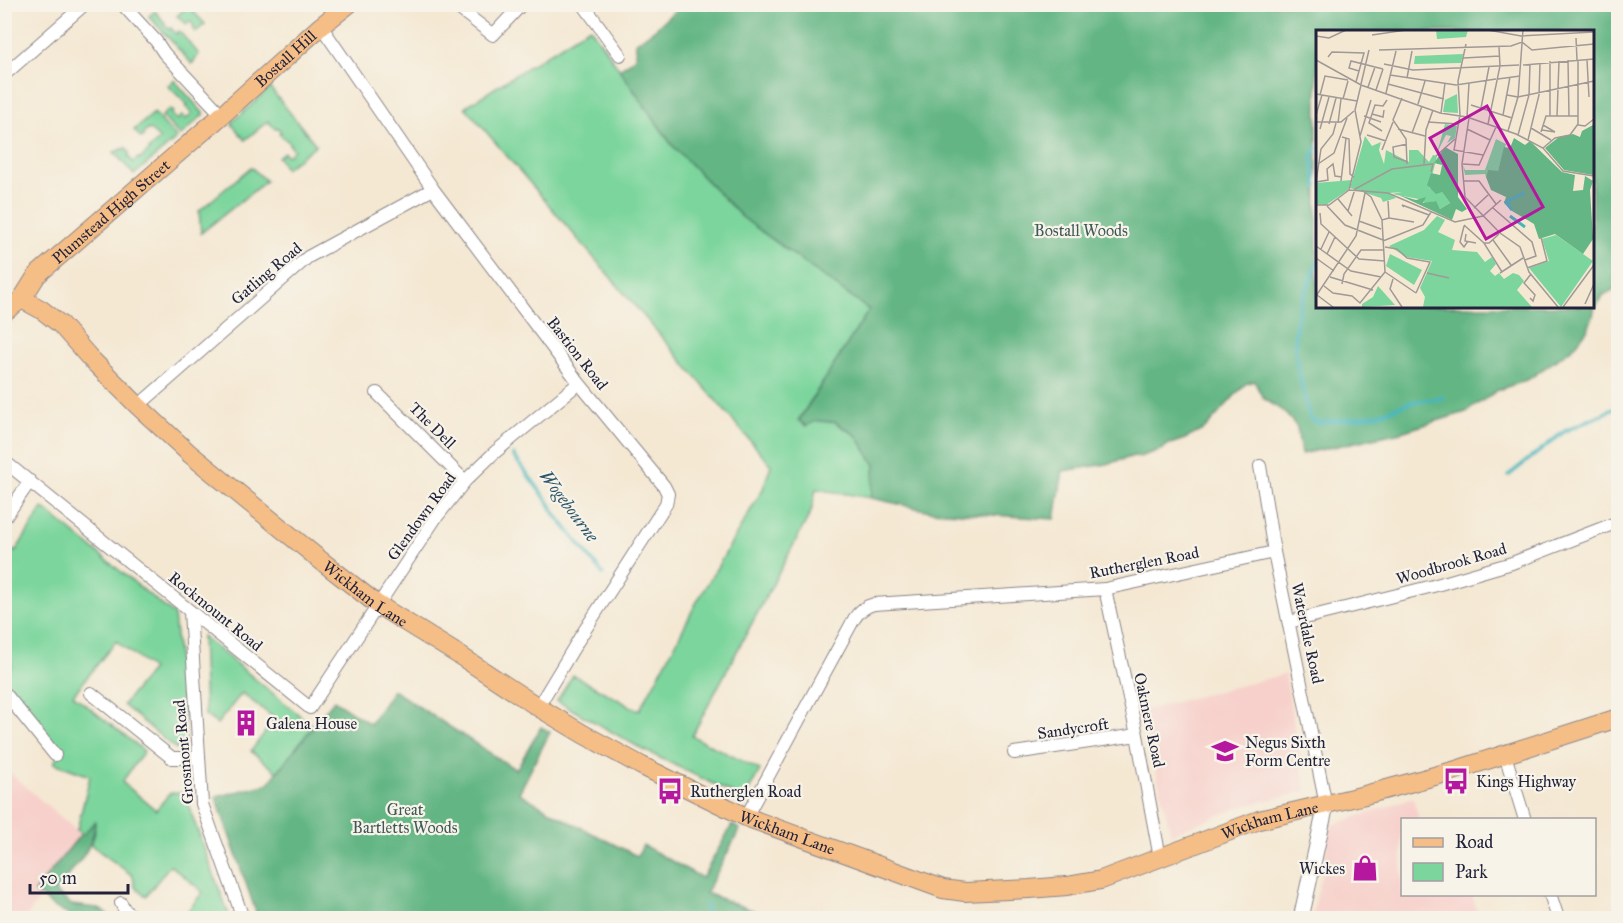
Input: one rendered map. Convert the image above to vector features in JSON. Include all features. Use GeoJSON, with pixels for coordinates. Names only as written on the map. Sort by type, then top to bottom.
{"type":"FeatureCollection","features":[{"type":"Feature","properties":{"kind":"main road","name":"Bostall Hill"},"geometry":{"type":"LineString","coordinates":[[222,115],[321,26],[349,4]]}},
{"type":"Feature","properties":{"kind":"main road","name":"Plumstead High Street"},"geometry":{"type":"LineString","coordinates":[[4,312],[22,298],[37,275],[222,115]]}},
{"type":"Feature","properties":{"kind":"main road","name":"Wickham Lane"},"geometry":{"type":"LineString","coordinates":[[22,298],[61,325],[89,357],[190,454],[378,605],[538,707],[642,766],[746,817],[943,889],[965,892],[1067,886],[1101,880],[1259,820],[1402,785],[1505,755],[1618,718]]}},
{"type":"Feature","properties":{"kind":"street"},"geometry":{"type":"LineString","coordinates":[[4,75],[85,4]]}},
{"type":"Feature","properties":{"kind":"street"},"geometry":{"type":"LineString","coordinates":[[122,4],[222,115]]}},
{"type":"Feature","properties":{"kind":"street"},"geometry":{"type":"LineString","coordinates":[[453,4],[493,35],[522,4]]}},
{"type":"Feature","properties":{"kind":"street"},"geometry":{"type":"LineString","coordinates":[[583,4],[620,55]]}},
{"type":"Feature","properties":{"kind":"street","name":"Bastion Road"},"geometry":{"type":"LineString","coordinates":[[321,26],[433,189],[579,383],[664,486],[668,494],[666,504],[538,707]]}},
{"type":"Feature","properties":{"kind":"street","name":"Gatling Road"},"geometry":{"type":"LineString","coordinates":[[138,406],[308,257],[433,189]]}},
{"type":"Feature","properties":{"kind":"street","name":"Glendown Road"},"geometry":{"type":"LineString","coordinates":[[378,605],[435,519],[465,481],[494,453],[579,383]]}},
{"type":"Feature","properties":{"kind":"street","name":"The Dell"},"geometry":{"type":"LineString","coordinates":[[377,393],[465,481]]}},
{"type":"Feature","properties":{"kind":"street","name":"Rockmount Road"},"geometry":{"type":"LineString","coordinates":[[4,461],[310,708],[378,605]]}},
{"type":"Feature","properties":{"kind":"street","name":"Waterdale Road"},"geometry":{"type":"LineString","coordinates":[[1260,466],[1274,552],[1326,805]]}},
{"type":"Feature","properties":{"kind":"street"},"geometry":{"type":"LineString","coordinates":[[4,519],[30,481]]}},
{"type":"Feature","properties":{"kind":"street","name":"Woodbrook Road"},"geometry":{"type":"LineString","coordinates":[[1289,622],[1433,586],[1512,563],[1618,522]]}},
{"type":"Feature","properties":{"kind":"street","name":"Rutherglen Road"},"geometry":{"type":"LineString","coordinates":[[746,817],[854,619],[868,606],[1105,589],[1274,552]]}},
{"type":"Feature","properties":{"kind":"street","name":"Oakmere Road"},"geometry":{"type":"LineString","coordinates":[[1105,589],[1137,735],[1160,858]]}},
{"type":"Feature","properties":{"kind":"street","name":"Grosmont Road"},"geometry":{"type":"LineString","coordinates":[[190,611],[202,804],[243,918]]}},
{"type":"Feature","properties":{"kind":"street"},"geometry":{"type":"LineString","coordinates":[[4,692],[55,755]]}},
{"type":"Feature","properties":{"kind":"street"},"geometry":{"type":"LineString","coordinates":[[91,693],[172,758],[198,758]]}},
{"type":"Feature","properties":{"kind":"street","name":"Sandycroft"},"geometry":{"type":"LineString","coordinates":[[1014,753],[1137,735]]}},
{"type":"Feature","properties":{"kind":"street"},"geometry":{"type":"LineString","coordinates":[[1505,755],[1525,818]]}},
{"type":"Feature","properties":{"kind":"street"},"geometry":{"type":"LineString","coordinates":[[1302,918],[1326,805]]}},
{"type":"Feature","properties":{"kind":"street"},"geometry":{"type":"LineString","coordinates":[[1551,896],[1558,918]]}},
{"type":"Feature","properties":{"kind":"street"},"geometry":{"type":"LineString","coordinates":[[121,903],[129,915],[140,918]]}},
{"type":"Feature","properties":{"kind":"shaded area","name":"Negus Sixth Form Centre"},"geometry":{"type":"Polygon","coordinates":[[[1285,674],[1306,791],[1240,807],[1171,834],[1141,711],[1285,674]]]}},
{"type":"Feature","properties":{"kind":"shaded area"},"geometry":{"type":"Polygon","coordinates":[[[4,768],[82,835],[26,918],[5,918],[4,768]]]}},
{"type":"Feature","properties":{"kind":"shaded area","name":"Wickes"},"geometry":{"type":"Polygon","coordinates":[[[1413,798],[1419,818],[1401,818],[1401,896],[1472,896],[1479,918],[1312,918],[1332,825],[1413,798]]]}},
{"type":"Feature","properties":{"kind":"green space","name":"Bostall Woods"},"geometry":{"type":"Polygon","coordinates":[[[681,5],[1618,5],[1618,287],[1602,296],[1594,310],[1588,329],[1574,347],[1529,379],[1498,390],[1466,412],[1401,432],[1301,454],[1297,427],[1284,412],[1263,398],[1254,381],[1245,384],[1205,429],[1185,439],[1139,457],[1134,456],[1107,464],[1063,471],[1055,519],[930,511],[871,498],[875,465],[856,435],[835,422],[816,421],[806,426],[799,420],[869,310],[742,217],[672,145],[619,69],[631,62],[635,56],[635,43],[654,30],[681,5]]]}},
{"type":"Feature","properties":{"kind":"green space"},"geometry":{"type":"Polygon","coordinates":[[[188,6],[205,24],[196,32],[190,21],[187,24],[177,16],[188,6]]]}},
{"type":"Feature","properties":{"kind":"green space"},"geometry":{"type":"Polygon","coordinates":[[[155,11],[169,29],[171,28],[176,34],[179,31],[199,54],[192,64],[149,16],[155,11]]]}},
{"type":"Feature","properties":{"kind":"green space"},"geometry":{"type":"Polygon","coordinates":[[[590,27],[672,145],[742,217],[869,310],[799,419],[806,425],[816,421],[835,422],[856,435],[876,465],[871,498],[816,489],[811,512],[692,736],[760,770],[744,799],[644,750],[557,701],[573,675],[639,711],[695,605],[763,489],[771,465],[465,107],[590,27]]]}},
{"type":"Feature","properties":{"kind":"green space"},"geometry":{"type":"Polygon","coordinates":[[[174,80],[204,114],[180,136],[162,116],[170,109],[173,112],[171,114],[177,120],[182,116],[186,119],[192,114],[186,107],[188,105],[168,86],[174,80]]]}},
{"type":"Feature","properties":{"kind":"green space"},"geometry":{"type":"Polygon","coordinates":[[[270,88],[316,145],[285,169],[278,157],[284,152],[287,156],[294,150],[290,143],[279,134],[281,132],[278,128],[275,129],[268,121],[245,140],[231,123],[270,88]]]}},
{"type":"Feature","properties":{"kind":"green space"},"geometry":{"type":"Polygon","coordinates":[[[154,113],[177,138],[134,175],[114,152],[126,148],[133,162],[149,151],[160,139],[149,129],[141,138],[134,130],[154,113]]]}},
{"type":"Feature","properties":{"kind":"green space"},"geometry":{"type":"Polygon","coordinates":[[[251,167],[266,181],[201,233],[199,211],[251,167]]]}},
{"type":"Feature","properties":{"kind":"green space"},"geometry":{"type":"Polygon","coordinates":[[[43,508],[174,615],[186,740],[183,747],[175,748],[123,705],[152,669],[116,641],[73,695],[144,751],[122,782],[156,810],[170,793],[187,792],[190,810],[230,918],[182,918],[203,892],[170,865],[146,896],[135,887],[133,876],[91,845],[95,833],[94,823],[83,836],[77,830],[90,776],[54,763],[60,751],[5,681],[12,665],[9,657],[5,656],[4,546],[15,552],[43,508]]]}},
{"type":"Feature","properties":{"kind":"green space"},"geometry":{"type":"Polygon","coordinates":[[[202,636],[313,726],[277,772],[251,751],[275,719],[242,693],[217,724],[205,715],[202,636]]]}},
{"type":"Feature","properties":{"kind":"green space","name":"Great Bartletts Woods"},"geometry":{"type":"Polygon","coordinates":[[[393,690],[516,770],[541,727],[550,732],[519,793],[637,856],[643,845],[702,878],[732,825],[740,829],[706,893],[773,918],[258,918],[216,797],[268,784],[334,700],[370,724],[393,690]]]}},
{"type":"Feature","properties":{"kind":"green space"},"geometry":{"type":"Polygon","coordinates":[[[95,822],[91,842],[86,851],[55,892],[72,905],[96,908],[112,918],[74,918],[52,906],[34,892],[81,834],[83,835],[95,822]]]}},
{"type":"Feature","properties":{"kind":"waterway"},"geometry":{"type":"LineString","coordinates":[[1316,150],[1312,157],[1316,181]]}},
{"type":"Feature","properties":{"kind":"waterway"},"geometry":{"type":"LineString","coordinates":[[1316,265],[1300,306],[1295,335],[1297,363],[1310,418],[1318,423],[1356,418],[1379,414],[1412,402],[1443,398]]}},
{"type":"Feature","properties":{"kind":"waterway","name":"Wogebourne"},"geometry":{"type":"LineString","coordinates":[[1509,475],[1565,431],[1618,407]]}},
{"type":"Feature","properties":{"kind":"waterway","name":"Wogebourne"},"geometry":{"type":"LineString","coordinates":[[513,455],[555,514],[603,574]]}},
{"type":"Feature","properties":{"kind":"waterway"},"geometry":{"type":"LineString","coordinates":[[706,906],[707,918]]}},
{"type":"Feature","properties":{"kind":"place","name":"Galena House"},"geometry":{"type":"Point","coordinates":[246,723]}},
{"type":"Feature","properties":{"kind":"place","name":"Negus Sixth Form Centre"},"geometry":{"type":"Point","coordinates":[1225,751]}},
{"type":"Feature","properties":{"kind":"place","name":"Kings Highway"},"geometry":{"type":"Point","coordinates":[1456,781]}},
{"type":"Feature","properties":{"kind":"place","name":"Rutherglen Road"},"geometry":{"type":"Point","coordinates":[670,791]}},
{"type":"Feature","properties":{"kind":"place","name":"Wickes"},"geometry":{"type":"Point","coordinates":[1365,868]}}]}
